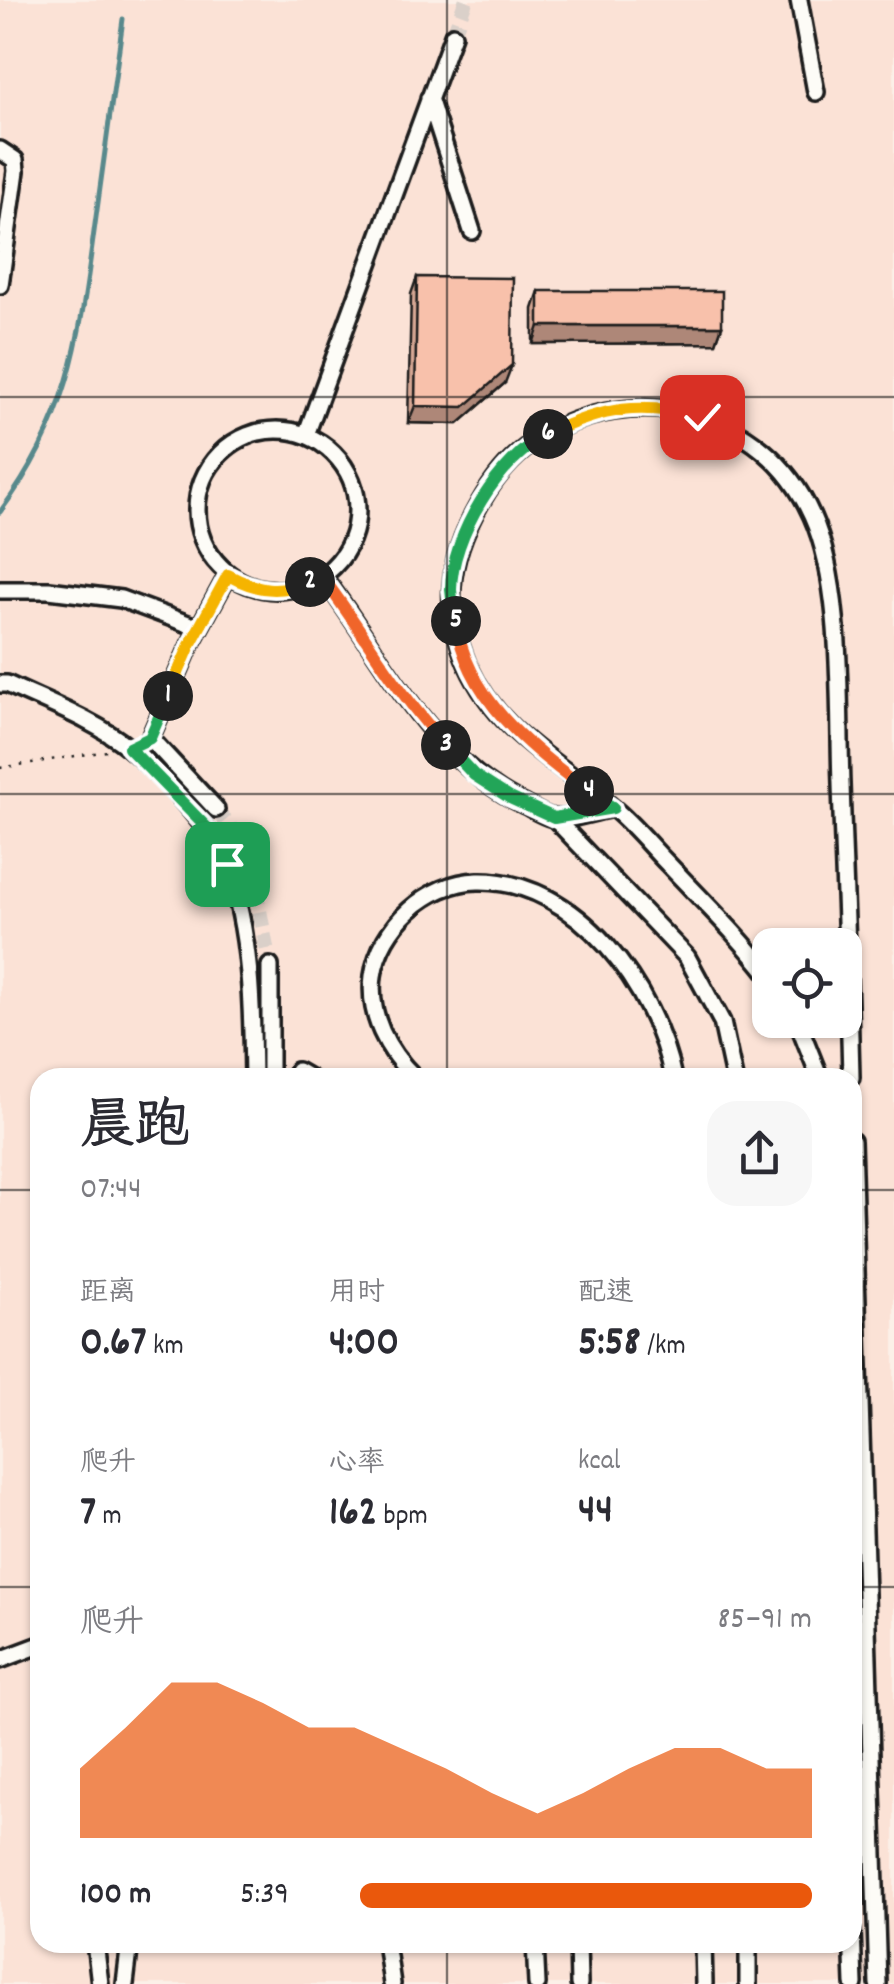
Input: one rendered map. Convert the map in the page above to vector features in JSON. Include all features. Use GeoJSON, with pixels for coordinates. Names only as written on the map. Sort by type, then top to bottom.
{"type":"FeatureCollection","features":[{"type":"Feature","properties":{"kind":"lane"},"geometry":{"type":"LineString","coordinates":[[799,0],[816,92]]}},
{"type":"Feature","properties":{"kind":"lane"},"geometry":{"type":"LineString","coordinates":[[306,435],[454,34]]}},
{"type":"Feature","properties":{"kind":"lane"},"geometry":{"type":"LineString","coordinates":[[429,98],[472,231]]}},
{"type":"Feature","properties":{"kind":"lane"},"geometry":{"type":"LineString","coordinates":[[0,150],[15,160],[16,171],[0,285]]}},
{"type":"Feature","properties":{"kind":"lane"},"geometry":{"type":"LineString","coordinates":[[0,194],[16,171]]}},
{"type":"Feature","properties":{"kind":"lane"},"geometry":{"type":"LineString","coordinates":[[752,953],[613,808],[550,764],[510,726],[468,666],[458,637],[451,588],[460,545],[480,500],[534,441],[610,410],[663,407],[733,429],[765,451],[794,484],[813,518],[827,569],[838,672],[851,1068]]}},
{"type":"Feature","properties":{"kind":"lane"},"geometry":{"type":"LineString","coordinates":[[280,430],[306,435],[336,455],[351,477],[358,504],[356,530],[346,552],[322,577],[287,590],[248,586],[215,562],[200,536],[196,507],[202,481],[218,456],[247,436],[280,430]]}},
{"type":"Feature","properties":{"kind":"lane"},"geometry":{"type":"LineString","coordinates":[[129,748],[150,738],[199,628],[228,575]]}},
{"type":"Feature","properties":{"kind":"lane"},"geometry":{"type":"LineString","coordinates":[[322,577],[402,692],[474,775],[510,798],[554,818],[687,956],[722,1022],[732,1068]]}},
{"type":"Feature","properties":{"kind":"lane"},"geometry":{"type":"LineString","coordinates":[[0,590],[48,590],[121,599],[199,628]]}},
{"type":"Feature","properties":{"kind":"lane"},"geometry":{"type":"LineString","coordinates":[[0,684],[85,722],[129,748],[208,829],[227,864],[251,970],[253,1068]]}},
{"type":"Feature","properties":{"kind":"lane"},"geometry":{"type":"LineString","coordinates":[[150,738],[216,809]]}},
{"type":"Feature","properties":{"kind":"lane"},"geometry":{"type":"LineString","coordinates":[[554,818],[613,808]]}},
{"type":"Feature","properties":{"kind":"lane"},"geometry":{"type":"LineString","coordinates":[[405,1068],[382,1035],[373,1002],[373,974],[382,948],[398,921],[419,900],[450,886],[478,881],[542,895],[597,937],[640,988],[658,1025],[670,1068]]}},
{"type":"Feature","properties":{"kind":"lane"},"geometry":{"type":"LineString","coordinates":[[270,966],[270,1068]]}},
{"type":"Feature","properties":{"kind":"lane"},"geometry":{"type":"LineString","coordinates":[[804,1038],[816,1068]]}},
{"type":"Feature","properties":{"kind":"lane"},"geometry":{"type":"LineString","coordinates":[[862,1465],[878,1984]]}},
{"type":"Feature","properties":{"kind":"lane"},"geometry":{"type":"LineString","coordinates":[[0,1660],[30,1650]]}},
{"type":"Feature","properties":{"kind":"lane"},"geometry":{"type":"LineString","coordinates":[[96,1953],[100,1984]]}},
{"type":"Feature","properties":{"kind":"lane"},"geometry":{"type":"LineString","coordinates":[[125,1984],[129,1953]]}},
{"type":"Feature","properties":{"kind":"lane"},"geometry":{"type":"LineString","coordinates":[[388,1953],[392,1984]]}},
{"type":"Feature","properties":{"kind":"lane"},"geometry":{"type":"LineString","coordinates":[[536,1953],[537,1984]]}},
{"type":"Feature","properties":{"kind":"lane"},"geometry":{"type":"LineString","coordinates":[[578,1953],[579,1984]]}},
{"type":"Feature","properties":{"kind":"lane"},"geometry":{"type":"LineString","coordinates":[[703,1953],[704,1984]]}},
{"type":"Feature","properties":{"kind":"lane"},"geometry":{"type":"LineString","coordinates":[[748,1953],[748,1984]]}},
{"type":"Feature","properties":{"kind":"lane"},"geometry":{"type":"LineString","coordinates":[[853,1953],[854,1984]]}},
{"type":"Feature","properties":{"kind":"path"},"geometry":{"type":"LineString","coordinates":[[0,768],[129,748]]}},
{"type":"Feature","properties":{"kind":"shaded area"},"geometry":{"type":"Polygon","coordinates":[[[0,0],[894,0],[894,1984],[0,1984],[0,0]]]}},
{"type":"Feature","properties":{"kind":"building"},"geometry":{"type":"Polygon","coordinates":[[[417,277],[513,278],[512,365],[464,407],[415,406],[417,277]]]}},
{"type":"Feature","properties":{"kind":"building"},"geometry":{"type":"Polygon","coordinates":[[[539,291],[722,291],[722,326],[539,326],[539,291]]]}},
{"type":"Feature","properties":{"kind":"waterway"},"geometry":{"type":"LineString","coordinates":[[0,512],[44,441],[78,336],[123,19]]}},
{"type":"Feature","properties":{"kind":"tunnel"},"geometry":{"type":"LineString","coordinates":[[453,35],[466,0]]}},
{"type":"Feature","properties":{"kind":"tunnel"},"geometry":{"type":"LineString","coordinates":[[216,809],[248,849],[270,966]]}},
{"type":"Feature","properties":{"kind":"route"},"geometry":{"type":"LineString","coordinates":[[227,864],[208,829],[129,748],[150,738],[190,645],[228,575],[248,586],[287,590],[322,577],[402,692],[474,775],[510,798],[554,818],[613,808],[550,764],[510,726],[468,666],[458,637],[451,588],[460,545],[480,500],[534,441],[610,410],[663,407],[702,417]]}}]}
